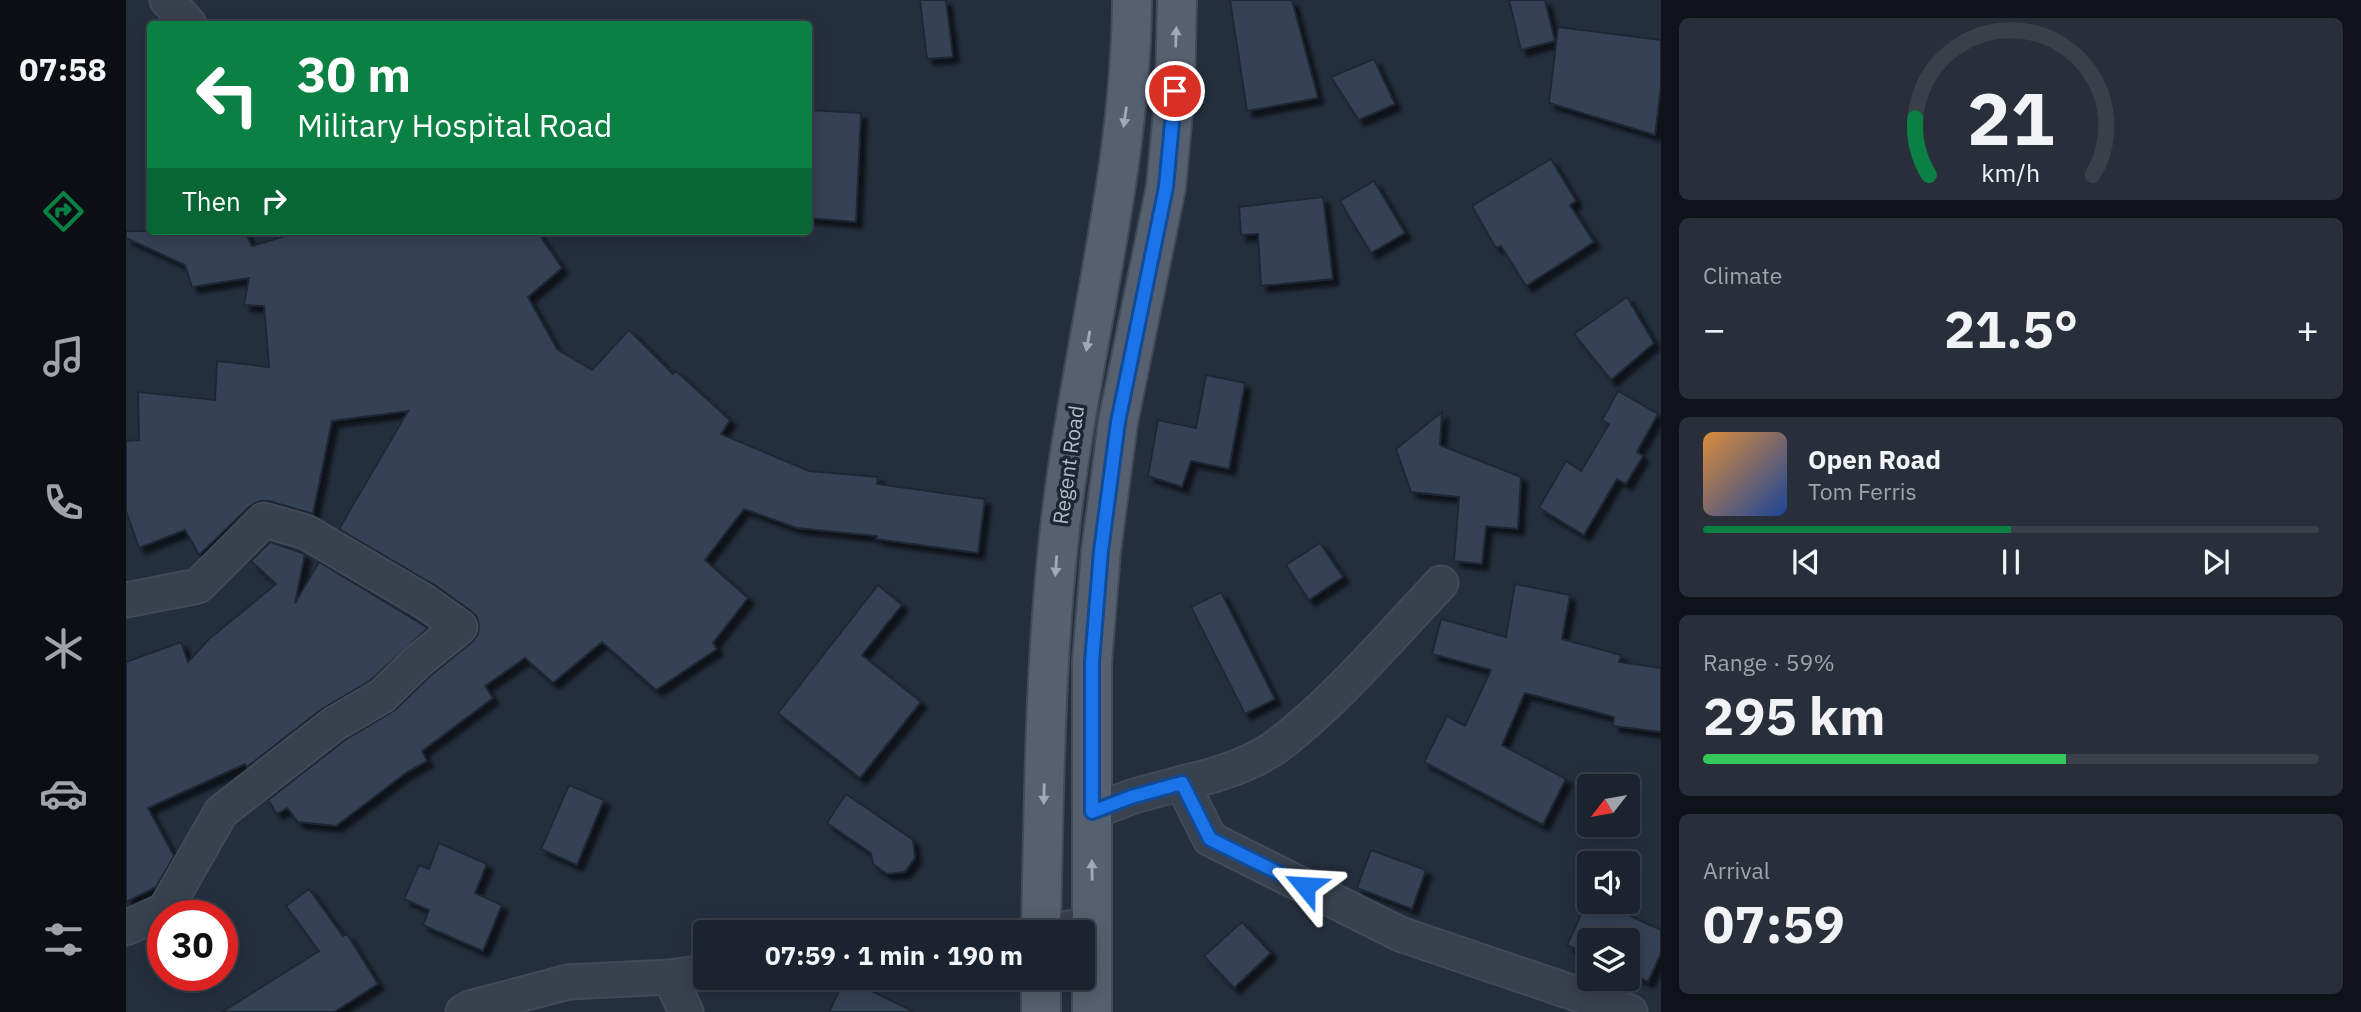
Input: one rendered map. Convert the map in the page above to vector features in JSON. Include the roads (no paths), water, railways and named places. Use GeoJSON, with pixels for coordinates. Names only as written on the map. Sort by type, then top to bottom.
{"type":"FeatureCollection","features":[{"type":"Feature","properties":{"kind":"main road","name":"Regent Road"},"geometry":{"type":"LineString","coordinates":[[1041,920],[1046,723],[1056,559],[1077,403],[1113,199],[1130,83],[1132,0]]}},
{"type":"Feature","properties":{"kind":"main road","name":"Regent Road"},"geometry":{"type":"LineString","coordinates":[[1093,920],[1092,662],[1101,551],[1118,422],[1166,187],[1175,91],[1177,0]]}},
{"type":"Feature","properties":{"kind":"main road"},"geometry":{"type":"LineString","coordinates":[[1041,990],[1041,1012]]}},
{"type":"Feature","properties":{"kind":"main road","name":"Regent Road"},"geometry":{"type":"LineString","coordinates":[[1092,990],[1092,1012]]}},
{"type":"Feature","properties":{"kind":"street"},"geometry":{"type":"LineString","coordinates":[[167,0],[186,21]]}},
{"type":"Feature","properties":{"kind":"street"},"geometry":{"type":"LineString","coordinates":[[126,600],[198,586],[264,520],[306,532],[425,602],[460,627],[418,661],[382,696],[334,724],[221,812],[165,910],[126,928]]}},
{"type":"Feature","properties":{"kind":"street"},"geometry":{"type":"LineString","coordinates":[[1092,812],[1131,797],[1215,776],[1276,747],[1346,684],[1441,583]]}},
{"type":"Feature","properties":{"kind":"street"},"geometry":{"type":"LineString","coordinates":[[1182,783],[1210,839],[1400,934],[1630,1012]]}},
{"type":"Feature","properties":{"kind":"street"},"geometry":{"type":"LineString","coordinates":[[463,1012],[568,982],[693,974]]}},
{"type":"Feature","properties":{"kind":"street"},"geometry":{"type":"LineString","coordinates":[[670,977],[686,1012]]}}]}
